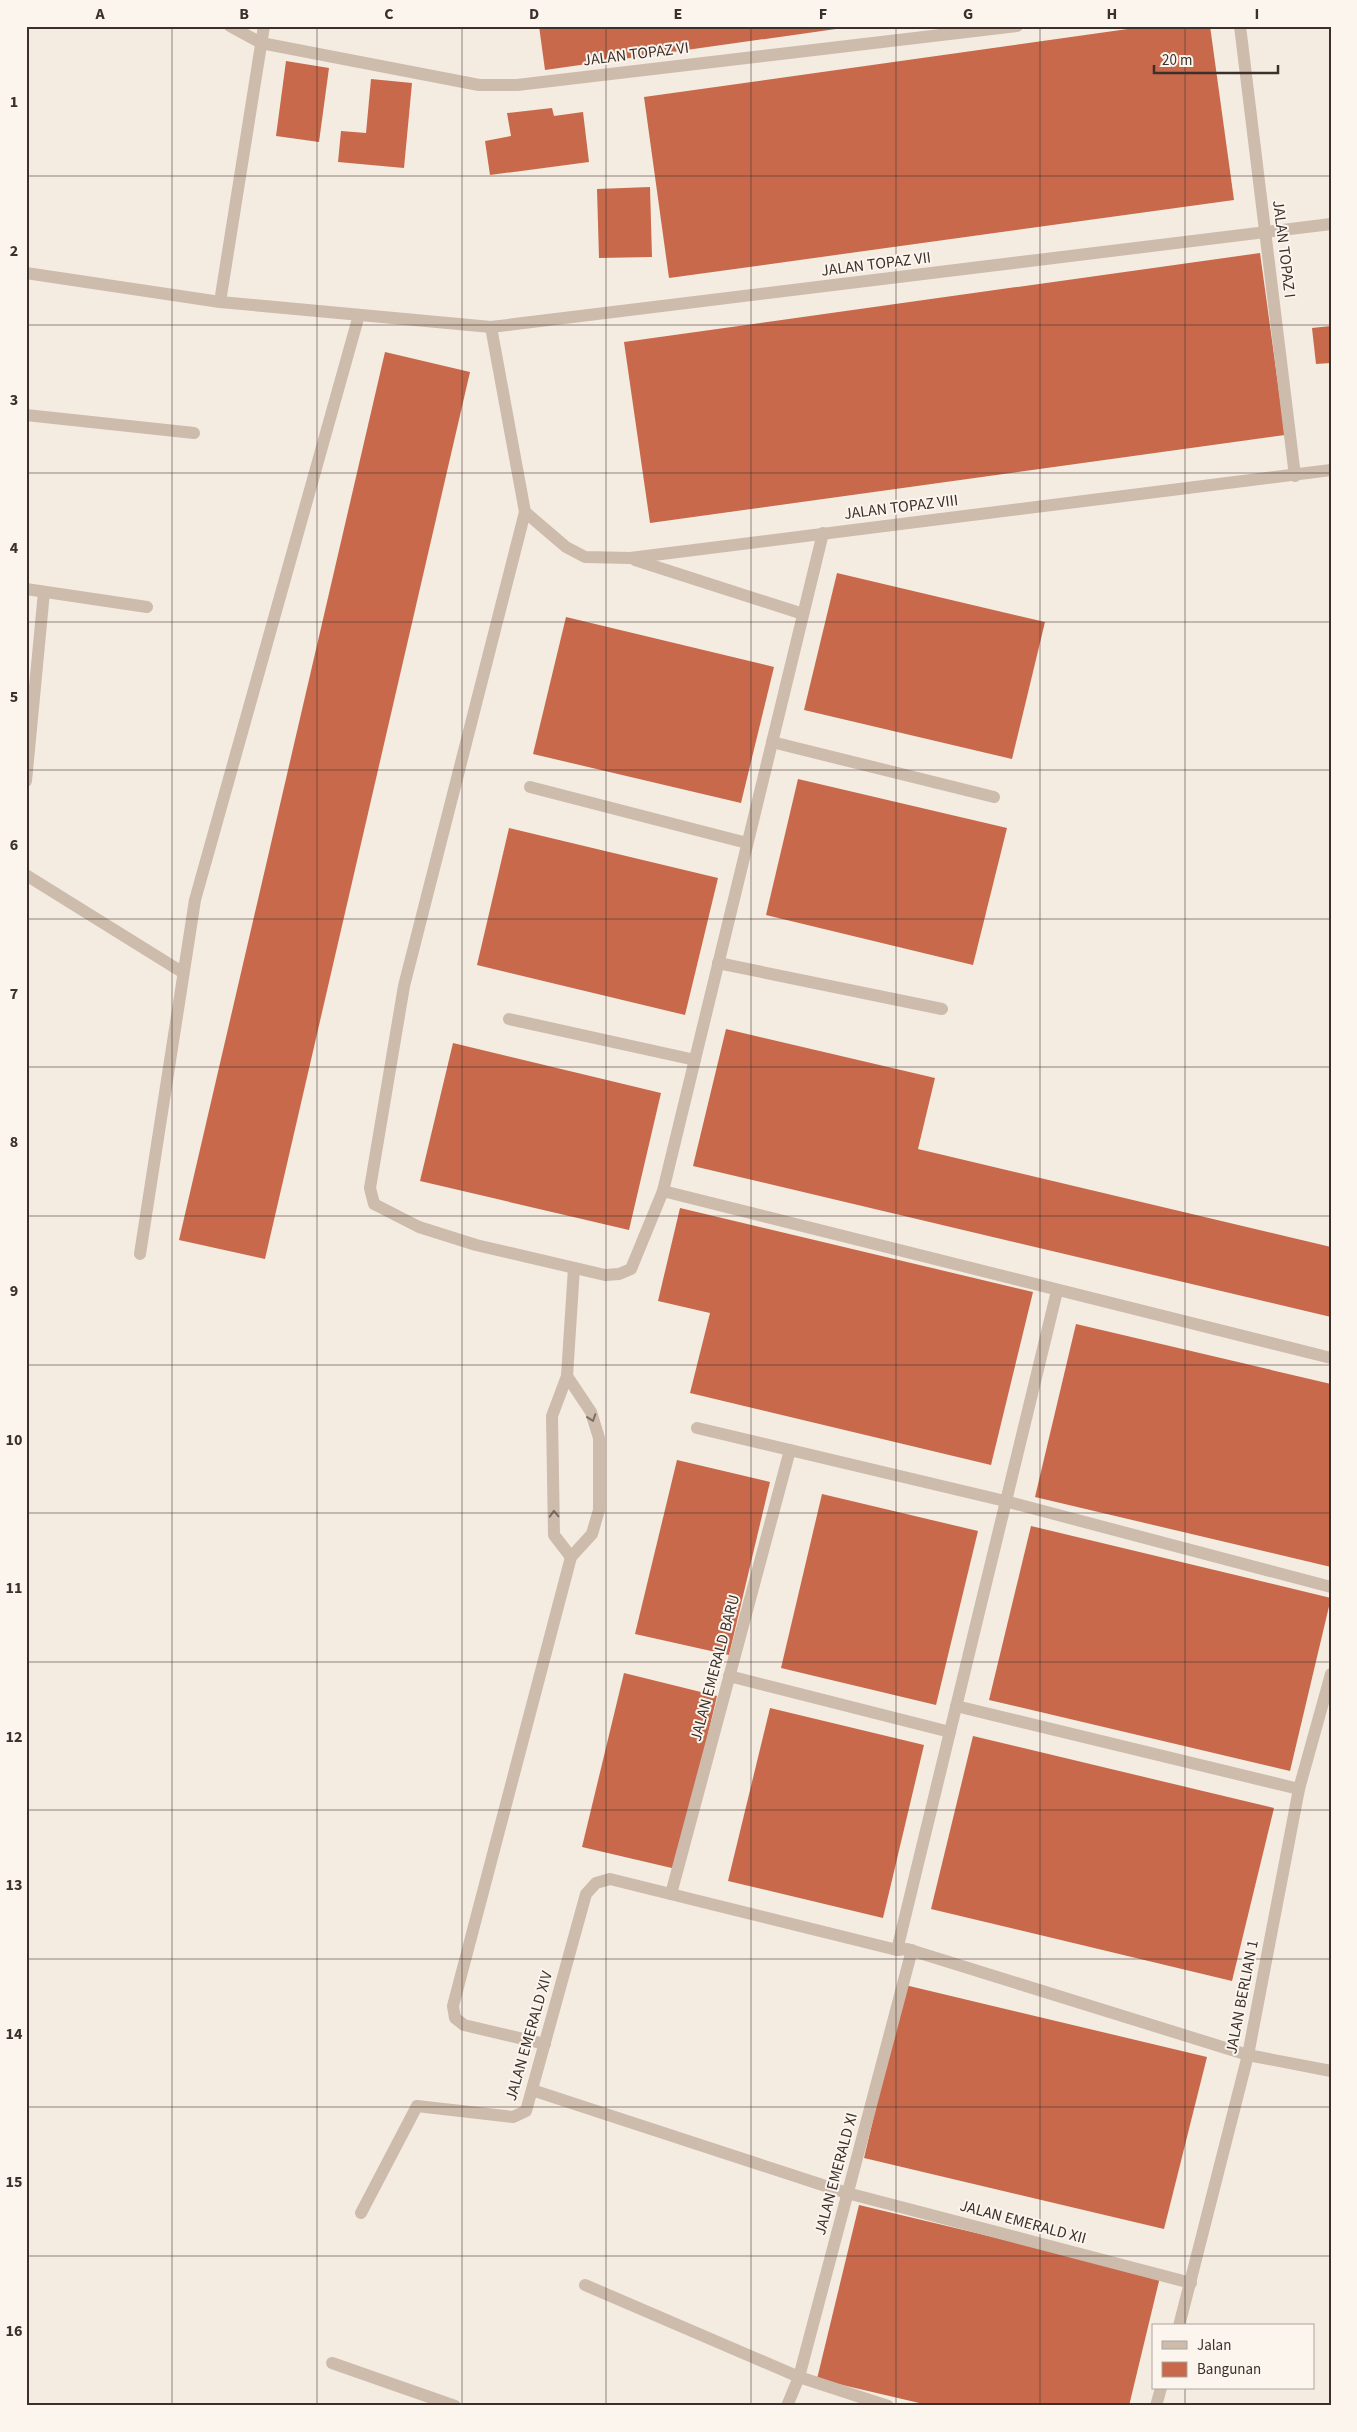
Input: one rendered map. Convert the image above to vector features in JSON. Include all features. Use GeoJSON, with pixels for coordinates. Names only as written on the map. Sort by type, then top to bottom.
{"type":"FeatureCollection","features":[{"type":"Feature","properties":{"kind":"street","name":"JALAN TOPAZ VI"},"geometry":{"type":"LineString","coordinates":[[230,26],[261,43],[479,85],[517,85],[1017,26]]}},
{"type":"Feature","properties":{"kind":"street"},"geometry":{"type":"LineString","coordinates":[[220,302],[264,26]]}},
{"type":"Feature","properties":{"kind":"street","name":"JALAN TOPAZ I"},"geometry":{"type":"LineString","coordinates":[[1240,26],[1295,476]]}},
{"type":"Feature","properties":{"kind":"street","name":"JALAN TOPAZ VII"},"geometry":{"type":"LineString","coordinates":[[26,273],[220,302],[491,327],[1331,224]]}},
{"type":"Feature","properties":{"kind":"street"},"geometry":{"type":"LineString","coordinates":[[140,1254],[182,972],[195,900],[359,315]]}},
{"type":"Feature","properties":{"kind":"street"},"geometry":{"type":"LineString","coordinates":[[491,327],[525,512],[404,986],[370,1188],[374,1204],[419,1227],[476,1245],[605,1275],[619,1274],[631,1268],[663,1191],[823,533]]}},
{"type":"Feature","properties":{"kind":"street"},"geometry":{"type":"LineString","coordinates":[[26,415],[194,433]]}},
{"type":"Feature","properties":{"kind":"street","name":"JALAN TOPAZ VIII"},"geometry":{"type":"LineString","coordinates":[[525,512],[566,547],[585,557],[630,558],[1331,470]]}},
{"type":"Feature","properties":{"kind":"street"},"geometry":{"type":"LineString","coordinates":[[630,558],[803,614]]}},
{"type":"Feature","properties":{"kind":"street"},"geometry":{"type":"LineString","coordinates":[[26,589],[147,607]]}},
{"type":"Feature","properties":{"kind":"street"},"geometry":{"type":"LineString","coordinates":[[26,781],[44,592]]}},
{"type":"Feature","properties":{"kind":"street"},"geometry":{"type":"LineString","coordinates":[[772,742],[994,797]]}},
{"type":"Feature","properties":{"kind":"street"},"geometry":{"type":"LineString","coordinates":[[530,787],[747,843]]}},
{"type":"Feature","properties":{"kind":"street"},"geometry":{"type":"LineString","coordinates":[[26,875],[182,972]]}},
{"type":"Feature","properties":{"kind":"street"},"geometry":{"type":"LineString","coordinates":[[718,963],[942,1009]]}},
{"type":"Feature","properties":{"kind":"street"},"geometry":{"type":"LineString","coordinates":[[509,1019],[695,1060]]}},
{"type":"Feature","properties":{"kind":"street"},"geometry":{"type":"LineString","coordinates":[[663,1191],[1331,1358]]}},
{"type":"Feature","properties":{"kind":"street"},"geometry":{"type":"LineString","coordinates":[[571,1556],[554,1535],[552,1416],[567,1376],[574,1268]]}},
{"type":"Feature","properties":{"kind":"street"},"geometry":{"type":"LineString","coordinates":[[897,1950],[1057,1291]]}},
{"type":"Feature","properties":{"kind":"street"},"geometry":{"type":"LineString","coordinates":[[545,2044],[464,2025],[456,2018],[454,2006],[571,1556],[592,1534],[599,1510],[599,1438],[591,1412],[567,1376]]}},
{"type":"Feature","properties":{"kind":"street"},"geometry":{"type":"LineString","coordinates":[[697,1428],[1006,1501],[1331,1587]]}},
{"type":"Feature","properties":{"kind":"street","name":"JALAN EMERALD BARU"},"geometry":{"type":"LineString","coordinates":[[671,1894],[790,1450]]}},
{"type":"Feature","properties":{"kind":"street","name":"JALAN BERLIAN 1"},"geometry":{"type":"LineString","coordinates":[[1179,2324],[1191,2282],[1248,2055],[1299,1788],[1331,1674]]}},
{"type":"Feature","properties":{"kind":"street"},"geometry":{"type":"LineString","coordinates":[[730,1676],[950,1732]]}},
{"type":"Feature","properties":{"kind":"street"},"geometry":{"type":"LineString","coordinates":[[956,1706],[1299,1788]]}},
{"type":"Feature","properties":{"kind":"street","name":"JALAN EMERALD XIV"},"geometry":{"type":"LineString","coordinates":[[361,2213],[417,2106],[513,2117],[526,2111],[586,1894],[596,1883],[610,1879],[897,1950],[912,1950],[1248,2055],[1331,2071]]}},
{"type":"Feature","properties":{"kind":"street","name":"JALAN EMERALD XI"},"geometry":{"type":"LineString","coordinates":[[787,2406],[799,2377],[912,1950]]}},
{"type":"Feature","properties":{"kind":"street","name":"JALAN EMERALD XII"},"geometry":{"type":"LineString","coordinates":[[532,2090],[847,2193],[1191,2282]]}},
{"type":"Feature","properties":{"kind":"street"},"geometry":{"type":"LineString","coordinates":[[585,2285],[799,2377],[888,2406]]}},
{"type":"Feature","properties":{"kind":"street"},"geometry":{"type":"LineString","coordinates":[[332,2363],[454,2406]]}},
{"type":"Feature","properties":{"kind":"street"},"geometry":{"type":"LineString","coordinates":[[1156,2406],[1160,2390]]}},
{"type":"Feature","properties":{"kind":"building"},"geometry":{"type":"Polygon","coordinates":[[[539,26],[850,26],[850,27],[545,70],[539,26]]]}},
{"type":"Feature","properties":{"kind":"building"},"geometry":{"type":"Polygon","coordinates":[[[1149,26],[1210,26],[1234,200],[669,278],[644,97],[1149,26]]]}},
{"type":"Feature","properties":{"kind":"building"},"geometry":{"type":"Polygon","coordinates":[[[286,61],[329,68],[319,142],[276,136],[286,61]]]}},
{"type":"Feature","properties":{"kind":"building"},"geometry":{"type":"Polygon","coordinates":[[[371,79],[412,83],[404,168],[338,162],[341,131],[366,133],[371,79]]]}},
{"type":"Feature","properties":{"kind":"building"},"geometry":{"type":"Polygon","coordinates":[[[552,108],[554,116],[583,112],[589,162],[490,175],[485,141],[511,136],[507,113],[552,108]]]}},
{"type":"Feature","properties":{"kind":"building"},"geometry":{"type":"Polygon","coordinates":[[[650,187],[652,257],[599,258],[597,189],[650,187]]]}},
{"type":"Feature","properties":{"kind":"building"},"geometry":{"type":"Polygon","coordinates":[[[1260,253],[1285,435],[650,523],[624,342],[1260,253]]]}},
{"type":"Feature","properties":{"kind":"building"},"geometry":{"type":"Polygon","coordinates":[[[1331,326],[1331,363],[1316,364],[1312,328],[1331,326]]]}},
{"type":"Feature","properties":{"kind":"building"},"geometry":{"type":"Polygon","coordinates":[[[385,352],[470,372],[265,1259],[179,1240],[385,352]]]}},
{"type":"Feature","properties":{"kind":"building"},"geometry":{"type":"Polygon","coordinates":[[[837,573],[1045,622],[1012,759],[804,710],[837,573]]]}},
{"type":"Feature","properties":{"kind":"building"},"geometry":{"type":"Polygon","coordinates":[[[566,617],[774,667],[741,803],[533,754],[566,617]]]}},
{"type":"Feature","properties":{"kind":"building"},"geometry":{"type":"Polygon","coordinates":[[[798,779],[1007,828],[973,965],[766,915],[798,779]]]}},
{"type":"Feature","properties":{"kind":"building"},"geometry":{"type":"Polygon","coordinates":[[[509,828],[718,878],[685,1015],[477,965],[509,828]]]}},
{"type":"Feature","properties":{"kind":"building"},"geometry":{"type":"Polygon","coordinates":[[[726,1029],[935,1078],[918,1149],[1331,1247],[1331,1317],[693,1166],[726,1029]]]}},
{"type":"Feature","properties":{"kind":"building"},"geometry":{"type":"Polygon","coordinates":[[[453,1043],[661,1093],[629,1230],[420,1181],[453,1043]]]}},
{"type":"Feature","properties":{"kind":"building"},"geometry":{"type":"Polygon","coordinates":[[[680,1208],[1033,1292],[991,1465],[690,1393],[710,1313],[658,1301],[680,1208]]]}},
{"type":"Feature","properties":{"kind":"building"},"geometry":{"type":"Polygon","coordinates":[[[1076,1324],[1331,1384],[1331,1567],[1035,1497],[1076,1324]]]}},
{"type":"Feature","properties":{"kind":"building"},"geometry":{"type":"Polygon","coordinates":[[[677,1460],[770,1482],[729,1655],[635,1634],[677,1460]]]}},
{"type":"Feature","properties":{"kind":"building"},"geometry":{"type":"Polygon","coordinates":[[[822,1494],[978,1531],[936,1705],[781,1668],[822,1494]]]}},
{"type":"Feature","properties":{"kind":"building"},"geometry":{"type":"Polygon","coordinates":[[[1031,1526],[1331,1598],[1290,1771],[989,1700],[1031,1526]]]}},
{"type":"Feature","properties":{"kind":"building"},"geometry":{"type":"Polygon","coordinates":[[[624,1673],[717,1696],[676,1869],[582,1847],[624,1673]]]}},
{"type":"Feature","properties":{"kind":"building"},"geometry":{"type":"Polygon","coordinates":[[[770,1708],[924,1745],[883,1918],[728,1881],[770,1708]]]}},
{"type":"Feature","properties":{"kind":"building"},"geometry":{"type":"Polygon","coordinates":[[[973,1736],[1274,1808],[1232,1981],[931,1909],[973,1736]]]}},
{"type":"Feature","properties":{"kind":"building"},"geometry":{"type":"Polygon","coordinates":[[[905,1985],[1207,2057],[1164,2229],[864,2158],[905,1985]]]}},
{"type":"Feature","properties":{"kind":"building"},"geometry":{"type":"Polygon","coordinates":[[[859,2205],[1160,2277],[1129,2406],[932,2406],[817,2379],[859,2205]]]}}]}
